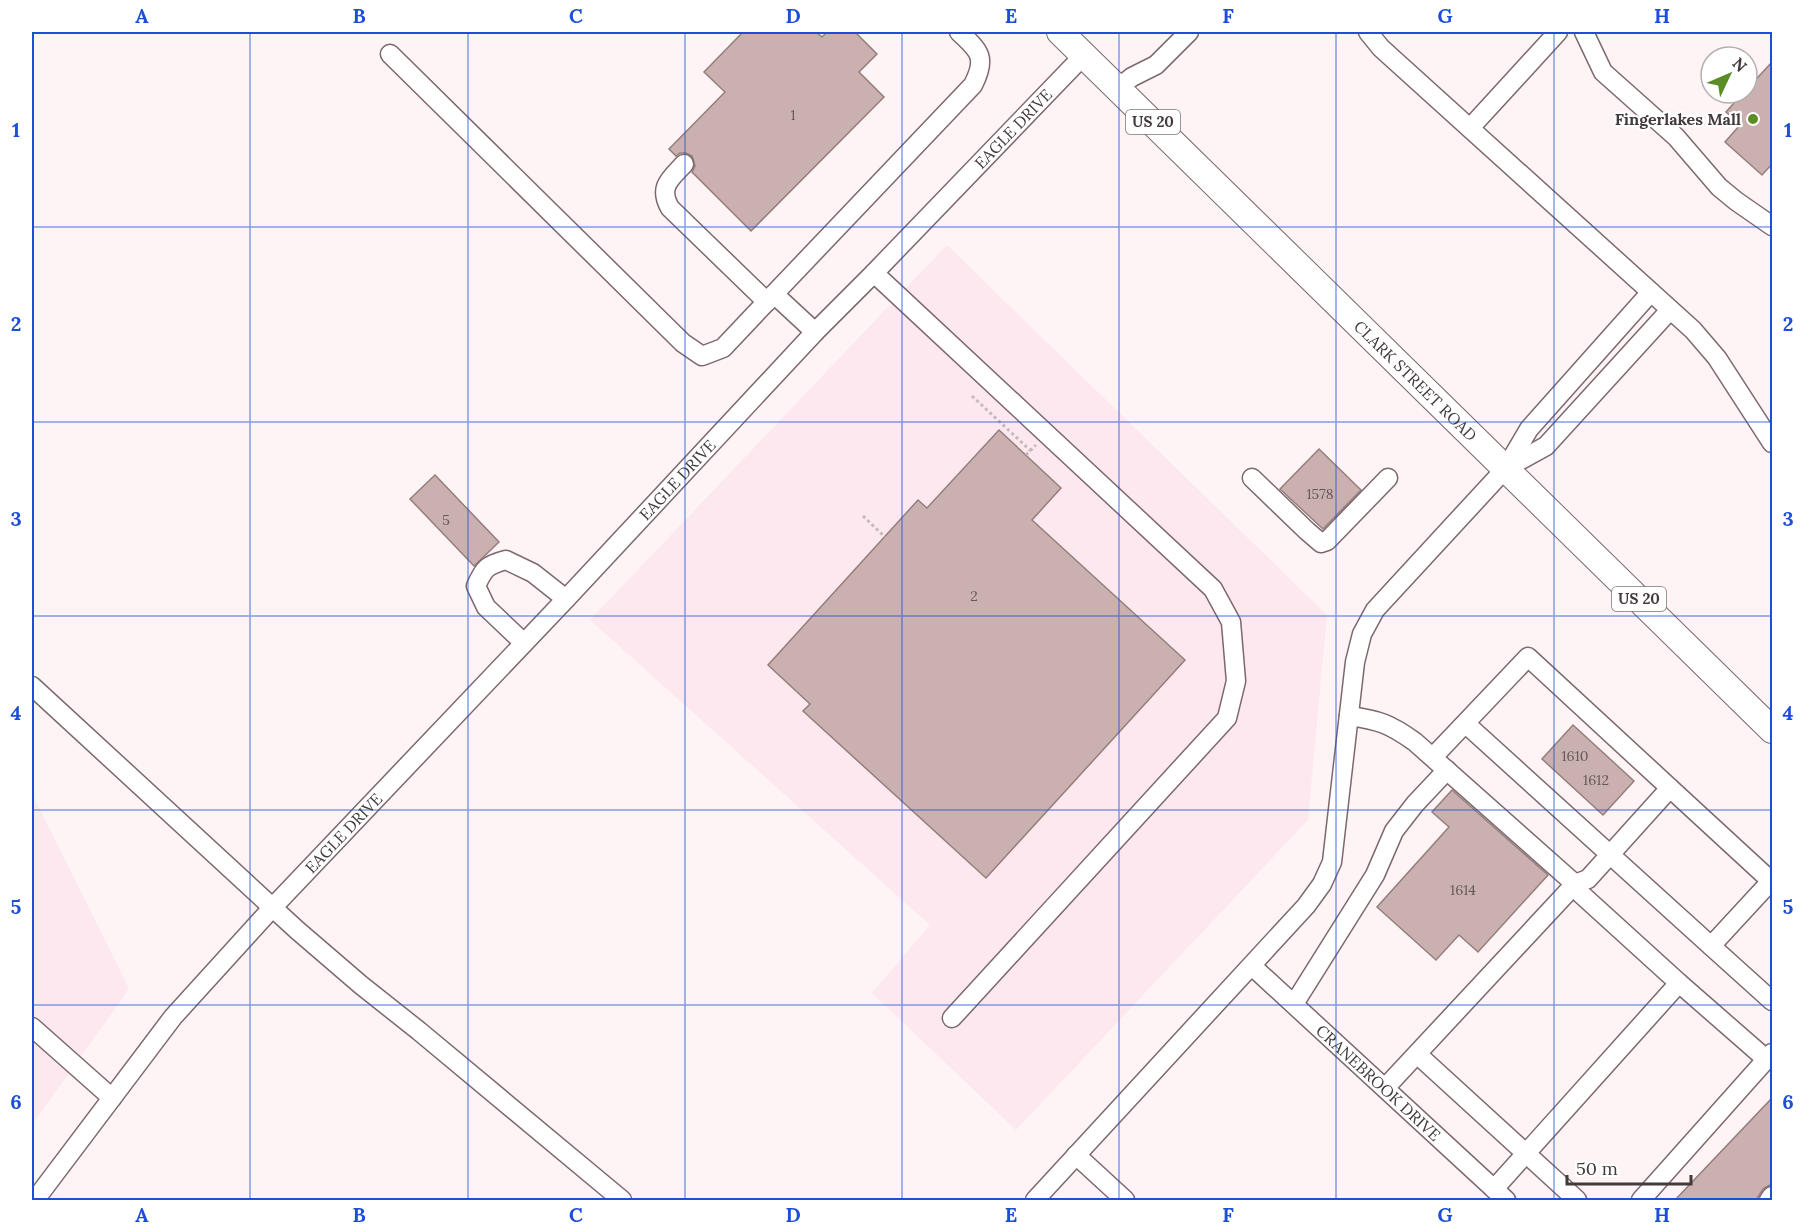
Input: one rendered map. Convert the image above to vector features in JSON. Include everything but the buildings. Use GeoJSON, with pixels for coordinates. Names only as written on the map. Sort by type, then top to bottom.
{"type":"FeatureCollection","features":[{"type":"Feature","properties":{"kind":"highway","name":"CLARK STREET ROAD"},"geometry":{"type":"LineString","coordinates":[[1060,32],[1773,729]]}},
{"type":"Feature","properties":{"kind":"street"},"geometry":{"type":"LineString","coordinates":[[390,54],[683,343],[702,356],[723,348],[973,85],[980,71],[981,59],[975,46],[959,32]]}},
{"type":"Feature","properties":{"kind":"street"},"geometry":{"type":"LineString","coordinates":[[1118,88],[1132,77],[1156,65],[1189,32]]}},
{"type":"Feature","properties":{"kind":"street"},"geometry":{"type":"LineString","coordinates":[[1368,32],[1381,48],[1694,330],[1717,358],[1773,443]]}},
{"type":"Feature","properties":{"kind":"street"},"geometry":{"type":"LineString","coordinates":[[1470,128],[1558,32]]}},
{"type":"Feature","properties":{"kind":"street"},"geometry":{"type":"LineString","coordinates":[[1584,32],[1603,72],[1676,137],[1719,187],[1773,226]]}},
{"type":"Feature","properties":{"kind":"street","name":"EAGLE DRIVE"},"geometry":{"type":"LineString","coordinates":[[35,1200],[173,1017],[273,907],[566,599],[815,332],[1084,55]]}},
{"type":"Feature","properties":{"kind":"street"},"geometry":{"type":"LineString","coordinates":[[684,164],[664,188],[664,198],[670,208],[771,298],[815,332]]}},
{"type":"Feature","properties":{"kind":"street"},"geometry":{"type":"LineString","coordinates":[[874,273],[1214,589],[1231,622],[1236,681],[1227,717],[951,1018]]}},
{"type":"Feature","properties":{"kind":"street"},"geometry":{"type":"LineString","coordinates":[[1035,1200],[1252,966],[1306,906],[1322,884],[1332,862],[1355,662],[1362,634],[1375,610],[1506,468],[1529,429],[1651,292]]}},
{"type":"Feature","properties":{"kind":"street"},"geometry":{"type":"LineString","coordinates":[[1506,468],[1546,446],[1670,310]]}},
{"type":"Feature","properties":{"kind":"street"},"geometry":{"type":"LineString","coordinates":[[1252,478],[1321,543],[1326,541],[1388,478]]}},
{"type":"Feature","properties":{"kind":"street"},"geometry":{"type":"LineString","coordinates":[[524,643],[486,607],[476,586],[481,574],[489,565],[506,560],[533,573],[566,599]]}},
{"type":"Feature","properties":{"kind":"street"},"geometry":{"type":"LineString","coordinates":[[1432,757],[1528,657],[1771,881],[1711,946]]}},
{"type":"Feature","properties":{"kind":"street"},"geometry":{"type":"LineString","coordinates":[[32,686],[297,930],[622,1200]]}},
{"type":"Feature","properties":{"kind":"street"},"geometry":{"type":"LineString","coordinates":[[1349,716],[1374,719],[1395,728],[1415,742],[1575,884],[1581,894],[1679,983],[1770,1056],[1641,1200]]}},
{"type":"Feature","properties":{"kind":"street"},"geometry":{"type":"LineString","coordinates":[[1466,723],[1773,1001]]}},
{"type":"Feature","properties":{"kind":"street"},"geometry":{"type":"LineString","coordinates":[[1293,1004],[1374,875],[1394,831],[1415,804],[1447,770]]}},
{"type":"Feature","properties":{"kind":"street"},"geometry":{"type":"LineString","coordinates":[[1385,1088],[1575,884],[1588,879],[1611,855],[1670,788]]}},
{"type":"Feature","properties":{"kind":"street","name":"CRANEBROOK DRIVE"},"geometry":{"type":"LineString","coordinates":[[1252,966],[1500,1195]]}},
{"type":"Feature","properties":{"kind":"street"},"geometry":{"type":"LineString","coordinates":[[1500,1195],[1526,1154],[1679,983]]}},
{"type":"Feature","properties":{"kind":"street"},"geometry":{"type":"LineString","coordinates":[[32,1028],[112,1098]]}},
{"type":"Feature","properties":{"kind":"street"},"geometry":{"type":"LineString","coordinates":[[1417,1054],[1577,1200]]}},
{"type":"Feature","properties":{"kind":"street"},"geometry":{"type":"LineString","coordinates":[[1076,1155],[1125,1200]]}},
{"type":"Feature","properties":{"kind":"street"},"geometry":{"type":"LineString","coordinates":[[1769,1200],[1773,1196]]}},
{"type":"Feature","properties":{"kind":"path"},"geometry":{"type":"LineString","coordinates":[[972,396],[1031,451]]}},
{"type":"Feature","properties":{"kind":"path"},"geometry":{"type":"LineString","coordinates":[[863,516],[885,537]]}},
{"type":"Feature","properties":{"kind":"shaded area"},"geometry":{"type":"Polygon","coordinates":[[[947,245],[1327,615],[1308,820],[1016,1130],[872,993],[930,925],[590,620],[947,245]]]}},
{"type":"Feature","properties":{"kind":"shaded area"},"geometry":{"type":"Polygon","coordinates":[[[32,793],[129,989],[32,1125],[32,793]]]}},
{"type":"Feature","properties":{"kind":"place","name":"Fingerlakes Mall"},"geometry":{"type":"Point","coordinates":[1753,119]}}]}
